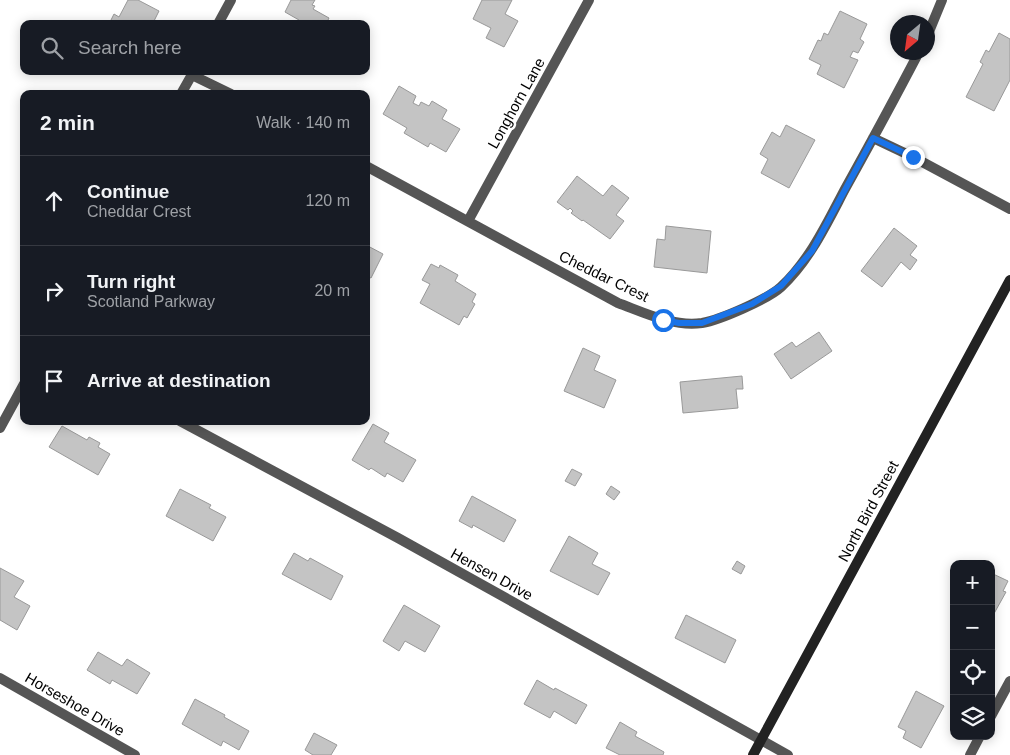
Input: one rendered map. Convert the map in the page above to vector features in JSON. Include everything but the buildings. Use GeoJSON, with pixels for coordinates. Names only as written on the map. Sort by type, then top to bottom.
{"type":"FeatureCollection","features":[{"type":"Feature","properties":{"kind":"street"},"geometry":{"type":"LineString","coordinates":[[220,20],[231,0]]}},
{"type":"Feature","properties":{"kind":"street","name":"Longhorn Lane"},"geometry":{"type":"LineString","coordinates":[[468,221],[589,0]]}},
{"type":"Feature","properties":{"kind":"street"},"geometry":{"type":"LineString","coordinates":[[935,17],[942,0]]}},
{"type":"Feature","properties":{"kind":"street","name":"Cheddar Crest"},"geometry":{"type":"LineString","coordinates":[[370,168],[618,304],[663,320],[679,323],[702,323],[752,304],[781,286],[812,251],[915,60]]}},
{"type":"Feature","properties":{"kind":"street"},"geometry":{"type":"LineString","coordinates":[[183,90],[192,75]]}},
{"type":"Feature","properties":{"kind":"street"},"geometry":{"type":"LineString","coordinates":[[197,75],[224,90]]}},
{"type":"Feature","properties":{"kind":"street"},"geometry":{"type":"LineString","coordinates":[[873,138],[1010,208]]}},
{"type":"Feature","properties":{"kind":"street","name":"North Bird Street"},"geometry":{"type":"LineString","coordinates":[[753,755],[1010,280]]}},
{"type":"Feature","properties":{"kind":"street"},"geometry":{"type":"LineString","coordinates":[[0,428],[20,391]]}},
{"type":"Feature","properties":{"kind":"street","name":"Hensen Drive"},"geometry":{"type":"LineString","coordinates":[[188,425],[390,533],[788,755]]}},
{"type":"Feature","properties":{"kind":"street","name":"Horseshoe Drive"},"geometry":{"type":"LineString","coordinates":[[0,678],[135,755]]}},
{"type":"Feature","properties":{"kind":"street"},"geometry":{"type":"LineString","coordinates":[[995,709],[1010,681]]}},
{"type":"Feature","properties":{"kind":"street"},"geometry":{"type":"LineString","coordinates":[[970,755],[978,740]]}},
{"type":"Feature","properties":{"kind":"route"},"geometry":{"type":"LineString","coordinates":[[663,320],[679,323],[702,323],[752,304],[781,286],[812,251],[873,138],[913,157]]}}]}
